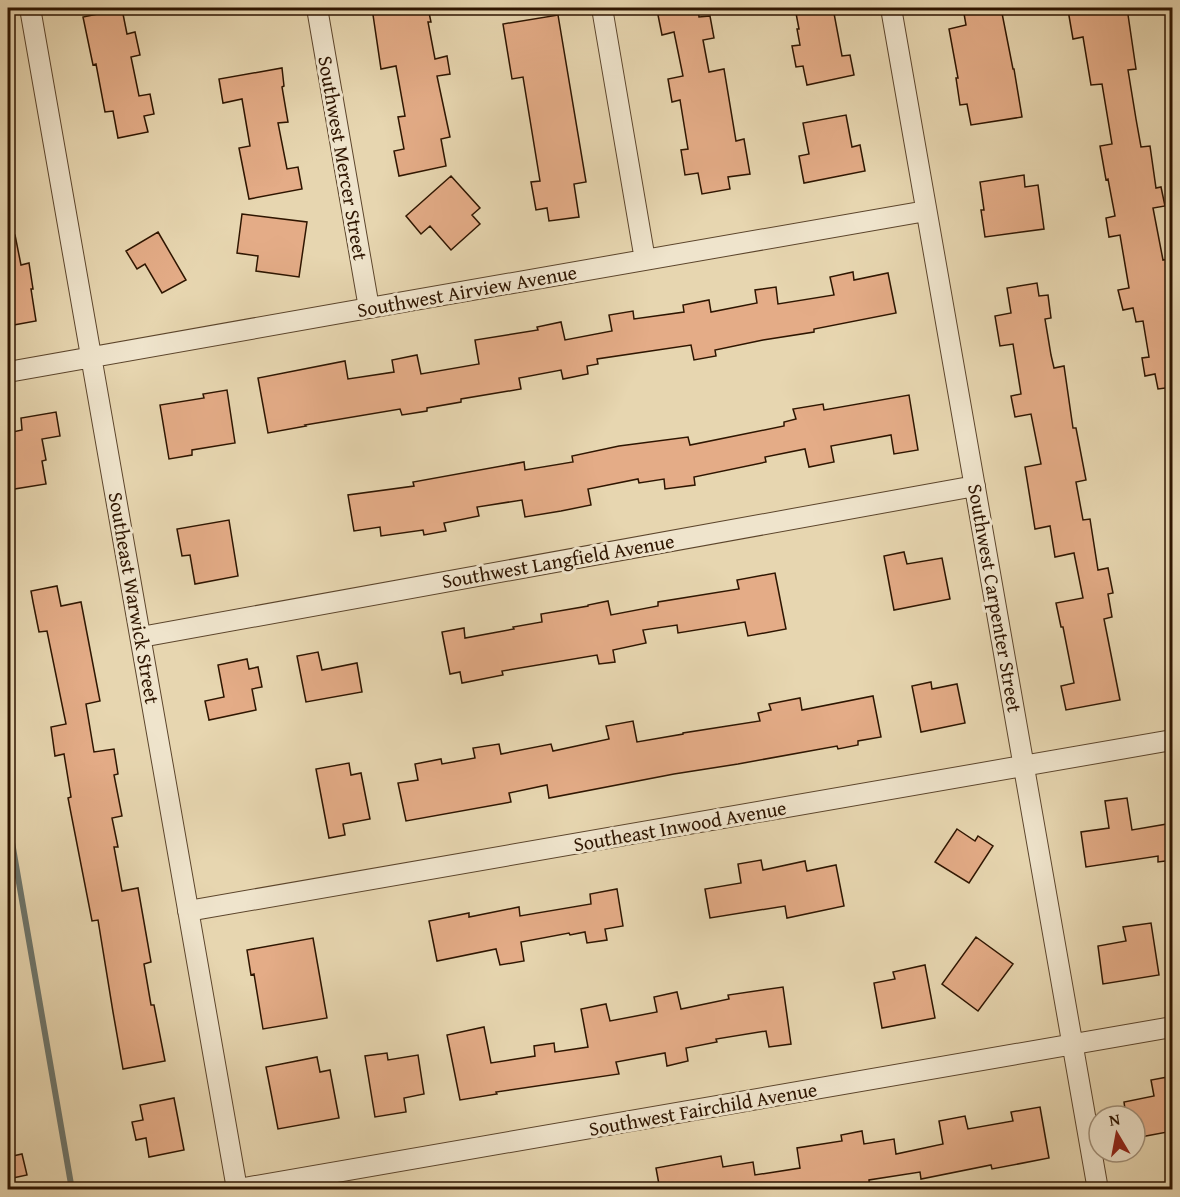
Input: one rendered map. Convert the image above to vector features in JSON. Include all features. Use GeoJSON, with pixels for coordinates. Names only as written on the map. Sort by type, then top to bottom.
{"type":"FeatureCollection","features":[{"type":"Feature","properties":{"kind":"street","name":"Southeast Warwick Street"},"geometry":{"type":"LineString","coordinates":[[30,8],[235,1189]]}},
{"type":"Feature","properties":{"kind":"street","name":"Southwest Mercer Street"},"geometry":{"type":"LineString","coordinates":[[317,8],[369,308]]}},
{"type":"Feature","properties":{"kind":"street"},"geometry":{"type":"LineString","coordinates":[[602,8],[645,260]]}},
{"type":"Feature","properties":{"kind":"street","name":"Southwest Carpenter Street"},"geometry":{"type":"LineString","coordinates":[[891,8],[1098,1190]]}},
{"type":"Feature","properties":{"kind":"street","name":"Southwest Airview Avenue"},"geometry":{"type":"LineString","coordinates":[[8,372],[926,211]]}},
{"type":"Feature","properties":{"kind":"street","name":"Southwest Langfield Avenue"},"geometry":{"type":"LineString","coordinates":[[141,637],[975,486]]}},
{"type":"Feature","properties":{"kind":"street","name":"Southeast Inwood Avenue"},"geometry":{"type":"LineString","coordinates":[[188,911],[1173,740]]}},
{"type":"Feature","properties":{"kind":"street","name":"Southwest Fairchild Avenue"},"geometry":{"type":"LineString","coordinates":[[235,1189],[1173,1028]]}},
{"type":"Feature","properties":{"kind":"building"},"geometry":{"type":"Polygon","coordinates":[[[372,8],[428,8],[431,22],[428,22],[435,59],[447,56],[450,74],[437,76],[450,137],[441,139],[446,166],[399,176],[394,151],[404,149],[398,117],[405,116],[396,66],[381,69],[372,8]]]}},
{"type":"Feature","properties":{"kind":"building"},"geometry":{"type":"Polygon","coordinates":[[[698,8],[699,17],[710,16],[714,38],[703,40],[709,72],[724,69],[736,141],[744,139],[750,174],[728,177],[730,189],[702,194],[698,173],[685,175],[681,150],[688,149],[680,100],[672,102],[668,79],[683,76],[674,32],[662,35],[657,10],[698,8]]]}},
{"type":"Feature","properties":{"kind":"building"},"geometry":{"type":"Polygon","coordinates":[[[795,8],[833,8],[842,56],[850,55],[854,75],[807,85],[803,66],[796,67],[792,46],[800,45],[795,8]]]}},
{"type":"Feature","properties":{"kind":"building"},"geometry":{"type":"Polygon","coordinates":[[[963,8],[1001,8],[1022,117],[971,125],[967,104],[960,105],[956,78],[958,78],[949,29],[966,25],[963,8]]]}},
{"type":"Feature","properties":{"kind":"building"},"geometry":{"type":"Polygon","coordinates":[[[1127,8],[1136,69],[1128,70],[1141,147],[1150,146],[1156,188],[1161,187],[1165,206],[1153,208],[1163,260],[1173,258],[1173,281],[1167,282],[1173,308],[1173,387],[1158,389],[1155,374],[1145,376],[1142,358],[1149,357],[1143,321],[1136,322],[1133,308],[1123,310],[1118,290],[1129,288],[1120,235],[1109,237],[1106,218],[1115,216],[1100,146],[1112,144],[1102,84],[1091,85],[1083,37],[1073,39],[1068,10],[1127,8]]]}},
{"type":"Feature","properties":{"kind":"building"},"geometry":{"type":"Polygon","coordinates":[[[122,9],[127,34],[135,32],[140,55],[131,57],[139,96],[150,94],[154,114],[144,116],[148,132],[118,138],[113,111],[105,112],[96,64],[93,65],[83,17],[122,9]]]}},
{"type":"Feature","properties":{"kind":"building"},"geometry":{"type":"Polygon","coordinates":[[[558,15],[586,182],[574,184],[579,217],[549,221],[547,208],[536,210],[531,182],[540,181],[523,77],[512,79],[503,24],[558,15]]]}},
{"type":"Feature","properties":{"kind":"building"},"geometry":{"type":"Polygon","coordinates":[[[282,68],[284,86],[282,87],[288,122],[278,123],[287,169],[298,167],[302,189],[249,199],[239,148],[250,146],[242,99],[223,103],[219,79],[282,68]]]}},
{"type":"Feature","properties":{"kind":"building"},"geometry":{"type":"Polygon","coordinates":[[[846,115],[852,147],[860,145],[865,171],[804,183],[799,156],[809,154],[803,123],[846,115]]]}},
{"type":"Feature","properties":{"kind":"building"},"geometry":{"type":"Polygon","coordinates":[[[1024,175],[1025,187],[1038,185],[1044,229],[985,237],[980,182],[1024,175]]]}},
{"type":"Feature","properties":{"kind":"building"},"geometry":{"type":"Polygon","coordinates":[[[451,176],[480,208],[472,215],[480,224],[451,250],[430,226],[421,234],[406,216],[451,176]]]}},
{"type":"Feature","properties":{"kind":"building"},"geometry":{"type":"Polygon","coordinates":[[[242,214],[307,222],[299,277],[256,271],[258,256],[237,253],[242,214]]]}},
{"type":"Feature","properties":{"kind":"building"},"geometry":{"type":"Polygon","coordinates":[[[158,232],[186,280],[162,293],[145,264],[137,269],[126,251],[158,232]]]}},
{"type":"Feature","properties":{"kind":"building"},"geometry":{"type":"Polygon","coordinates":[[[15,235],[21,265],[29,263],[36,321],[8,326],[8,236],[15,235]]]}},
{"type":"Feature","properties":{"kind":"building"},"geometry":{"type":"Polygon","coordinates":[[[853,272],[854,280],[888,273],[896,313],[814,329],[814,332],[715,350],[716,356],[694,360],[691,345],[597,359],[598,364],[587,366],[588,374],[563,379],[561,370],[519,378],[521,389],[461,399],[461,402],[427,408],[427,411],[402,415],[400,409],[268,433],[258,378],[345,361],[348,379],[394,372],[392,360],[417,355],[421,374],[479,364],[475,340],[538,330],[537,327],[561,322],[565,340],[612,331],[609,315],[633,311],[634,319],[684,312],[683,305],[709,300],[711,312],[757,303],[755,290],[776,287],[778,304],[834,295],[830,277],[853,272]]]}},
{"type":"Feature","properties":{"kind":"building"},"geometry":{"type":"Polygon","coordinates":[[[1037,283],[1039,296],[1048,295],[1051,318],[1045,319],[1054,368],[1064,366],[1073,428],[1076,428],[1086,480],[1076,482],[1083,520],[1090,519],[1098,570],[1108,568],[1113,593],[1108,594],[1112,617],[1104,619],[1120,700],[1066,710],[1061,686],[1074,683],[1056,603],[1083,598],[1074,553],[1055,557],[1050,526],[1035,529],[1025,467],[1041,464],[1031,414],[1015,417],[1011,396],[1021,394],[1013,344],[1000,346],[995,316],[1011,313],[1007,288],[1037,283]]]}},
{"type":"Feature","properties":{"kind":"building"},"geometry":{"type":"Polygon","coordinates":[[[227,390],[235,443],[192,450],[192,455],[169,459],[160,405],[204,398],[203,394],[227,390]]]}},
{"type":"Feature","properties":{"kind":"building"},"geometry":{"type":"Polygon","coordinates":[[[909,395],[918,450],[894,454],[891,435],[831,446],[834,462],[809,467],[805,449],[765,457],[766,462],[694,477],[695,485],[665,489],[664,479],[639,483],[638,479],[588,489],[591,505],[561,511],[525,517],[522,500],[477,507],[479,516],[444,523],[446,531],[424,535],[423,530],[381,536],[380,527],[354,531],[348,495],[414,486],[413,482],[524,462],[525,470],[573,462],[572,456],[619,446],[688,437],[690,445],[784,426],[784,422],[796,419],[793,409],[823,404],[824,410],[909,395]]]}},
{"type":"Feature","properties":{"kind":"building"},"geometry":{"type":"Polygon","coordinates":[[[56,412],[60,436],[42,439],[46,460],[42,461],[46,484],[8,490],[8,433],[22,430],[21,418],[56,412]]]}},
{"type":"Feature","properties":{"kind":"building"},"geometry":{"type":"Polygon","coordinates":[[[229,520],[238,576],[195,584],[190,555],[182,556],[177,529],[229,520]]]}},
{"type":"Feature","properties":{"kind":"building"},"geometry":{"type":"Polygon","coordinates":[[[904,552],[907,564],[942,558],[950,599],[894,610],[884,556],[904,552]]]}},
{"type":"Feature","properties":{"kind":"building"},"geometry":{"type":"Polygon","coordinates":[[[775,573],[786,629],[748,636],[745,622],[678,633],[677,625],[643,630],[646,643],[613,650],[615,662],[599,664],[597,655],[502,671],[503,675],[462,683],[460,672],[450,674],[442,632],[464,628],[465,638],[514,629],[513,627],[542,622],[541,614],[608,601],[611,615],[658,606],[658,602],[739,589],[737,580],[775,573]]]}},
{"type":"Feature","properties":{"kind":"building"},"geometry":{"type":"Polygon","coordinates":[[[57,586],[61,606],[81,602],[100,701],[86,704],[94,752],[114,749],[118,774],[114,775],[122,816],[112,818],[118,847],[114,847],[122,891],[138,888],[151,962],[144,964],[151,1005],[154,1005],[165,1061],[123,1069],[98,920],[92,921],[68,798],[71,797],[64,754],[55,756],[51,727],[66,724],[47,631],[39,632],[31,591],[57,586]]]}},
{"type":"Feature","properties":{"kind":"building"},"geometry":{"type":"Polygon","coordinates":[[[318,652],[322,670],[357,663],[362,692],[306,702],[297,656],[318,652]]]}},
{"type":"Feature","properties":{"kind":"building"},"geometry":{"type":"Polygon","coordinates":[[[247,659],[249,669],[258,667],[262,687],[252,689],[256,710],[209,720],[205,701],[224,697],[218,665],[247,659]]]}},
{"type":"Feature","properties":{"kind":"building"},"geometry":{"type":"Polygon","coordinates":[[[931,682],[932,689],[957,684],[965,723],[921,732],[912,686],[931,682]]]}},
{"type":"Feature","properties":{"kind":"building"},"geometry":{"type":"Polygon","coordinates":[[[873,696],[881,737],[858,741],[858,745],[838,749],[837,746],[549,798],[547,785],[509,793],[511,802],[406,821],[398,783],[418,780],[415,764],[441,759],[442,764],[475,758],[473,748],[499,744],[501,754],[551,744],[553,751],[609,739],[606,726],[633,721],[637,742],[760,721],[758,713],[771,710],[769,704],[800,698],[802,710],[873,696]]]}},
{"type":"Feature","properties":{"kind":"building"},"geometry":{"type":"Polygon","coordinates":[[[349,763],[351,775],[361,773],[370,819],[343,824],[345,835],[329,838],[316,769],[349,763]]]}},
{"type":"Feature","properties":{"kind":"building"},"geometry":{"type":"Polygon","coordinates":[[[1127,798],[1132,830],[1173,823],[1173,860],[1158,862],[1158,856],[1086,867],[1081,832],[1109,828],[1105,801],[1127,798]]]}},
{"type":"Feature","properties":{"kind":"building"},"geometry":{"type":"Polygon","coordinates":[[[957,829],[975,841],[978,836],[993,846],[969,883],[935,862],[957,829]]]}},
{"type":"Feature","properties":{"kind":"building"},"geometry":{"type":"Polygon","coordinates":[[[761,860],[763,870],[805,861],[807,871],[836,865],[844,906],[787,918],[785,906],[710,918],[705,889],[741,883],[738,864],[761,860]]]}},
{"type":"Feature","properties":{"kind":"building"},"geometry":{"type":"Polygon","coordinates":[[[617,889],[623,926],[605,929],[607,940],[587,943],[585,932],[521,942],[524,961],[500,965],[496,949],[437,961],[429,921],[469,913],[469,917],[519,907],[520,916],[591,904],[590,894],[617,889]]]}},
{"type":"Feature","properties":{"kind":"building"},"geometry":{"type":"Polygon","coordinates":[[[1151,923],[1159,975],[1103,984],[1098,946],[1126,941],[1123,927],[1151,923]]]}},
{"type":"Feature","properties":{"kind":"building"},"geometry":{"type":"Polygon","coordinates":[[[976,937],[1013,964],[978,1011],[942,984],[976,937]]]}},
{"type":"Feature","properties":{"kind":"building"},"geometry":{"type":"Polygon","coordinates":[[[313,938],[327,1018],[263,1029],[254,974],[251,975],[247,950],[313,938]]]}},
{"type":"Feature","properties":{"kind":"building"},"geometry":{"type":"Polygon","coordinates":[[[925,965],[935,1018],[882,1028],[874,983],[895,979],[893,972],[925,965]]]}},
{"type":"Feature","properties":{"kind":"building"},"geometry":{"type":"Polygon","coordinates":[[[783,987],[791,1044],[769,1047],[766,1031],[716,1039],[717,1042],[686,1048],[688,1061],[667,1066],[665,1053],[616,1062],[619,1074],[496,1092],[497,1094],[460,1100],[447,1035],[484,1027],[491,1063],[535,1056],[534,1046],[554,1043],[555,1052],[588,1047],[581,1009],[606,1004],[610,1021],[657,1012],[654,997],[677,992],[681,1009],[729,999],[728,995],[783,987]]]}},
{"type":"Feature","properties":{"kind":"building"},"geometry":{"type":"Polygon","coordinates":[[[387,1053],[388,1060],[418,1055],[424,1094],[404,1098],[406,1112],[375,1117],[365,1056],[387,1053]]]}},
{"type":"Feature","properties":{"kind":"building"},"geometry":{"type":"Polygon","coordinates":[[[317,1057],[320,1072],[330,1070],[339,1118],[278,1129],[266,1067],[317,1057]]]}},
{"type":"Feature","properties":{"kind":"building"},"geometry":{"type":"Polygon","coordinates":[[[1173,1076],[1173,1131],[1147,1136],[1147,1104],[1124,1104],[1124,1102],[1154,1096],[1151,1080],[1173,1076]]]}},
{"type":"Feature","properties":{"kind":"building"},"geometry":{"type":"Polygon","coordinates":[[[174,1098],[184,1150],[149,1157],[146,1138],[136,1140],[132,1122],[143,1120],[140,1105],[174,1098]]]}},
{"type":"Feature","properties":{"kind":"building"},"geometry":{"type":"Polygon","coordinates":[[[1040,1107],[1049,1158],[992,1169],[991,1165],[921,1179],[920,1172],[869,1180],[870,1190],[660,1190],[656,1168],[721,1156],[723,1167],[753,1162],[755,1175],[800,1168],[797,1148],[842,1141],[841,1135],[862,1131],[864,1144],[894,1139],[896,1154],[943,1144],[939,1121],[965,1116],[968,1129],[1013,1121],[1011,1112],[1040,1107]]]}},
{"type":"Feature","properties":{"kind":"building"},"geometry":{"type":"Polygon","coordinates":[[[22,1154],[27,1175],[8,1179],[8,1157],[22,1154]]]}},
{"type":"Feature","properties":{"kind":"waterway"},"geometry":{"type":"LineString","coordinates":[[8,819],[72,1190]]}}]}
